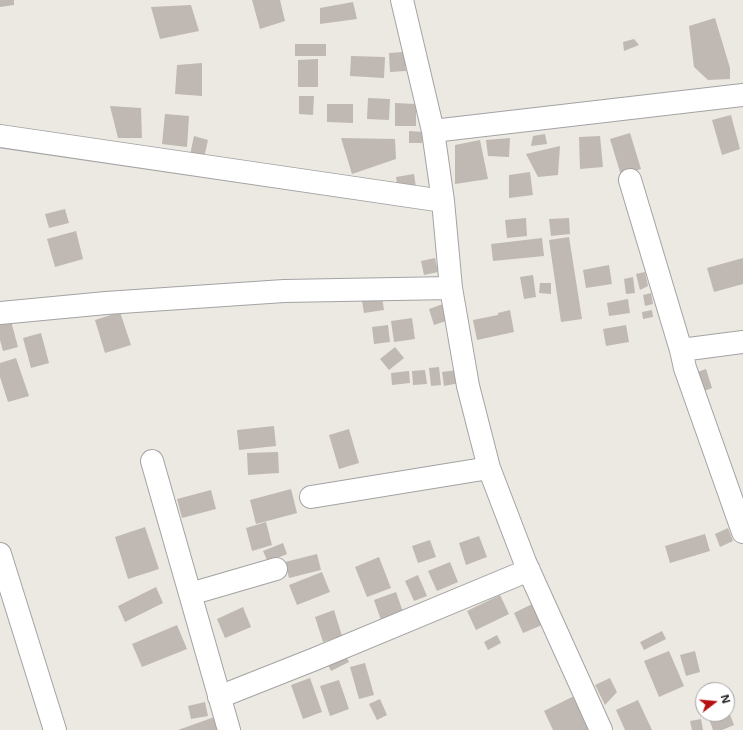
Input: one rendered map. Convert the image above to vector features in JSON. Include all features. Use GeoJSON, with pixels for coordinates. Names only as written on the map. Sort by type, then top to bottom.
{"type":"FeatureCollection","features":[{"type":"Feature","properties":{"kind":"street"},"geometry":{"type":"LineString","coordinates":[[402,0],[433,131],[443,201],[451,288],[468,386],[489,468],[529,570],[601,730]]}},
{"type":"Feature","properties":{"kind":"street"},"geometry":{"type":"LineString","coordinates":[[433,131],[743,95]]}},
{"type":"Feature","properties":{"kind":"street"},"geometry":{"type":"LineString","coordinates":[[0,136],[443,201]]}},
{"type":"Feature","properties":{"kind":"street"},"geometry":{"type":"LineString","coordinates":[[630,180],[682,350],[684,368],[743,532]]}},
{"type":"Feature","properties":{"kind":"street"},"geometry":{"type":"LineString","coordinates":[[0,314],[106,303],[284,291],[451,288]]}},
{"type":"Feature","properties":{"kind":"street"},"geometry":{"type":"LineString","coordinates":[[682,350],[743,342]]}},
{"type":"Feature","properties":{"kind":"street"},"geometry":{"type":"LineString","coordinates":[[152,461],[229,730]]}},
{"type":"Feature","properties":{"kind":"street"},"geometry":{"type":"LineString","coordinates":[[312,497],[489,468]]}},
{"type":"Feature","properties":{"kind":"street"},"geometry":{"type":"LineString","coordinates":[[0,554],[55,730]]}},
{"type":"Feature","properties":{"kind":"street"},"geometry":{"type":"LineString","coordinates":[[190,594],[276,569]]}},
{"type":"Feature","properties":{"kind":"street"},"geometry":{"type":"LineString","coordinates":[[219,697],[529,570]]}},
{"type":"Feature","properties":{"kind":"building"},"geometry":{"type":"Polygon","coordinates":[[[0,0],[14,0],[14,5],[0,7],[0,0]]]}},
{"type":"Feature","properties":{"kind":"building"},"geometry":{"type":"Polygon","coordinates":[[[252,0],[280,0],[285,21],[260,29],[252,0]]]}},
{"type":"Feature","properties":{"kind":"building"},"geometry":{"type":"Polygon","coordinates":[[[353,2],[357,19],[320,24],[320,8],[353,2]]]}},
{"type":"Feature","properties":{"kind":"building"},"geometry":{"type":"Polygon","coordinates":[[[191,5],[199,31],[160,39],[151,7],[191,5]]]}},
{"type":"Feature","properties":{"kind":"building"},"geometry":{"type":"Polygon","coordinates":[[[715,18],[730,68],[730,79],[708,80],[694,67],[689,26],[715,18]]]}},
{"type":"Feature","properties":{"kind":"building"},"geometry":{"type":"Polygon","coordinates":[[[634,39],[639,45],[624,51],[623,42],[634,39]]]}},
{"type":"Feature","properties":{"kind":"building"},"geometry":{"type":"Polygon","coordinates":[[[295,44],[326,44],[326,56],[295,56],[295,44]]]}},
{"type":"Feature","properties":{"kind":"building"},"geometry":{"type":"Polygon","coordinates":[[[404,52],[406,71],[390,72],[389,53],[404,52]]]}},
{"type":"Feature","properties":{"kind":"building"},"geometry":{"type":"Polygon","coordinates":[[[351,56],[385,57],[384,78],[350,76],[351,56]]]}},
{"type":"Feature","properties":{"kind":"building"},"geometry":{"type":"Polygon","coordinates":[[[318,59],[318,87],[298,87],[298,60],[318,59]]]}},
{"type":"Feature","properties":{"kind":"building"},"geometry":{"type":"Polygon","coordinates":[[[202,63],[202,96],[175,94],[177,65],[202,63]]]}},
{"type":"Feature","properties":{"kind":"building"},"geometry":{"type":"Polygon","coordinates":[[[299,96],[314,96],[313,115],[299,114],[299,96]]]}},
{"type":"Feature","properties":{"kind":"building"},"geometry":{"type":"Polygon","coordinates":[[[368,98],[390,99],[389,120],[367,119],[368,98]]]}},
{"type":"Feature","properties":{"kind":"building"},"geometry":{"type":"Polygon","coordinates":[[[395,103],[416,104],[416,126],[395,126],[395,103]]]}},
{"type":"Feature","properties":{"kind":"building"},"geometry":{"type":"Polygon","coordinates":[[[327,104],[353,104],[353,123],[327,122],[327,104]]]}},
{"type":"Feature","properties":{"kind":"building"},"geometry":{"type":"Polygon","coordinates":[[[110,106],[141,108],[142,138],[118,138],[110,106]]]}},
{"type":"Feature","properties":{"kind":"building"},"geometry":{"type":"Polygon","coordinates":[[[165,114],[189,116],[187,147],[162,144],[165,114]]]}},
{"type":"Feature","properties":{"kind":"building"},"geometry":{"type":"Polygon","coordinates":[[[731,115],[740,149],[722,155],[712,120],[731,115]]]}},
{"type":"Feature","properties":{"kind":"building"},"geometry":{"type":"Polygon","coordinates":[[[409,131],[423,132],[422,143],[409,143],[409,131]]]}},
{"type":"Feature","properties":{"kind":"building"},"geometry":{"type":"Polygon","coordinates":[[[630,133],[641,169],[621,175],[610,139],[630,133]]]}},
{"type":"Feature","properties":{"kind":"building"},"geometry":{"type":"Polygon","coordinates":[[[545,134],[547,144],[531,146],[533,136],[545,134]]]}},
{"type":"Feature","properties":{"kind":"building"},"geometry":{"type":"Polygon","coordinates":[[[194,136],[208,140],[204,158],[190,155],[194,136]]]}},
{"type":"Feature","properties":{"kind":"building"},"geometry":{"type":"Polygon","coordinates":[[[600,136],[603,167],[580,169],[579,137],[600,136]]]}},
{"type":"Feature","properties":{"kind":"building"},"geometry":{"type":"Polygon","coordinates":[[[341,138],[395,139],[396,159],[352,174],[341,138]]]}},
{"type":"Feature","properties":{"kind":"building"},"geometry":{"type":"Polygon","coordinates":[[[510,138],[509,157],[488,156],[486,140],[510,138]]]}},
{"type":"Feature","properties":{"kind":"building"},"geometry":{"type":"Polygon","coordinates":[[[480,140],[488,179],[455,184],[455,145],[480,140]]]}},
{"type":"Feature","properties":{"kind":"building"},"geometry":{"type":"Polygon","coordinates":[[[560,146],[558,175],[538,177],[526,154],[560,146]]]}},
{"type":"Feature","properties":{"kind":"building"},"geometry":{"type":"Polygon","coordinates":[[[530,172],[533,195],[509,198],[509,175],[530,172]]]}},
{"type":"Feature","properties":{"kind":"building"},"geometry":{"type":"Polygon","coordinates":[[[414,174],[416,187],[398,190],[396,177],[414,174]]]}},
{"type":"Feature","properties":{"kind":"building"},"geometry":{"type":"Polygon","coordinates":[[[65,209],[69,223],[49,228],[45,214],[65,209]]]}},
{"type":"Feature","properties":{"kind":"building"},"geometry":{"type":"Polygon","coordinates":[[[526,218],[527,236],[507,238],[505,220],[526,218]]]}},
{"type":"Feature","properties":{"kind":"building"},"geometry":{"type":"Polygon","coordinates":[[[569,218],[570,234],[551,236],[549,219],[569,218]]]}},
{"type":"Feature","properties":{"kind":"building"},"geometry":{"type":"Polygon","coordinates":[[[76,231],[83,259],[55,267],[47,239],[76,231]]]}},
{"type":"Feature","properties":{"kind":"building"},"geometry":{"type":"Polygon","coordinates":[[[569,237],[582,319],[561,322],[549,240],[569,237]]]}},
{"type":"Feature","properties":{"kind":"building"},"geometry":{"type":"Polygon","coordinates":[[[542,238],[544,256],[493,261],[491,244],[542,238]]]}},
{"type":"Feature","properties":{"kind":"building"},"geometry":{"type":"Polygon","coordinates":[[[435,258],[438,272],[424,275],[421,261],[435,258]]]}},
{"type":"Feature","properties":{"kind":"building"},"geometry":{"type":"Polygon","coordinates":[[[743,258],[743,284],[714,292],[707,268],[743,258]]]}},
{"type":"Feature","properties":{"kind":"building"},"geometry":{"type":"Polygon","coordinates":[[[609,265],[612,284],[586,288],[583,270],[609,265]]]}},
{"type":"Feature","properties":{"kind":"building"},"geometry":{"type":"Polygon","coordinates":[[[645,272],[648,286],[640,290],[636,274],[645,272]]]}},
{"type":"Feature","properties":{"kind":"building"},"geometry":{"type":"Polygon","coordinates":[[[533,275],[536,297],[524,299],[520,277],[533,275]]]}},
{"type":"Feature","properties":{"kind":"building"},"geometry":{"type":"Polygon","coordinates":[[[633,277],[635,293],[626,294],[624,279],[633,277]]]}},
{"type":"Feature","properties":{"kind":"building"},"geometry":{"type":"Polygon","coordinates":[[[540,283],[551,283],[551,294],[539,293],[540,283]]]}},
{"type":"Feature","properties":{"kind":"building"},"geometry":{"type":"Polygon","coordinates":[[[651,293],[653,304],[645,306],[643,295],[651,293]]]}},
{"type":"Feature","properties":{"kind":"building"},"geometry":{"type":"Polygon","coordinates":[[[382,297],[384,310],[364,313],[362,301],[382,297]]]}},
{"type":"Feature","properties":{"kind":"building"},"geometry":{"type":"Polygon","coordinates":[[[628,299],[630,313],[609,316],[607,303],[628,299]]]}},
{"type":"Feature","properties":{"kind":"building"},"geometry":{"type":"Polygon","coordinates":[[[446,303],[452,319],[434,325],[429,309],[446,303]]]}},
{"type":"Feature","properties":{"kind":"building"},"geometry":{"type":"Polygon","coordinates":[[[510,310],[514,332],[477,340],[473,320],[498,315],[498,313],[510,310]]]}},
{"type":"Feature","properties":{"kind":"building"},"geometry":{"type":"Polygon","coordinates":[[[652,310],[653,317],[643,319],[642,312],[652,310]]]}},
{"type":"Feature","properties":{"kind":"building"},"geometry":{"type":"Polygon","coordinates":[[[120,312],[131,345],[105,353],[95,320],[120,312]]]}},
{"type":"Feature","properties":{"kind":"building"},"geometry":{"type":"Polygon","coordinates":[[[412,318],[415,339],[394,342],[391,321],[412,318]]]}},
{"type":"Feature","properties":{"kind":"building"},"geometry":{"type":"Polygon","coordinates":[[[11,321],[18,347],[3,351],[0,340],[0,324],[11,321]]]}},
{"type":"Feature","properties":{"kind":"building"},"geometry":{"type":"Polygon","coordinates":[[[388,325],[390,342],[374,344],[372,327],[388,325]]]}},
{"type":"Feature","properties":{"kind":"building"},"geometry":{"type":"Polygon","coordinates":[[[626,325],[629,342],[606,346],[603,329],[626,325]]]}},
{"type":"Feature","properties":{"kind":"building"},"geometry":{"type":"Polygon","coordinates":[[[41,333],[49,363],[31,368],[23,338],[41,333]]]}},
{"type":"Feature","properties":{"kind":"building"},"geometry":{"type":"Polygon","coordinates":[[[395,347],[404,358],[389,370],[380,359],[395,347]]]}},
{"type":"Feature","properties":{"kind":"building"},"geometry":{"type":"Polygon","coordinates":[[[16,358],[29,396],[8,402],[0,377],[0,363],[16,358]]]}},
{"type":"Feature","properties":{"kind":"building"},"geometry":{"type":"Polygon","coordinates":[[[439,367],[441,385],[431,386],[429,368],[439,367]]]}},
{"type":"Feature","properties":{"kind":"building"},"geometry":{"type":"Polygon","coordinates":[[[706,369],[712,388],[696,394],[689,375],[706,369]]]}},
{"type":"Feature","properties":{"kind":"building"},"geometry":{"type":"Polygon","coordinates":[[[425,370],[427,384],[413,385],[412,371],[425,370]]]}},
{"type":"Feature","properties":{"kind":"building"},"geometry":{"type":"Polygon","coordinates":[[[457,370],[459,383],[444,386],[442,372],[457,370]]]}},
{"type":"Feature","properties":{"kind":"building"},"geometry":{"type":"Polygon","coordinates":[[[409,371],[410,383],[392,385],[391,373],[409,371]]]}},
{"type":"Feature","properties":{"kind":"building"},"geometry":{"type":"Polygon","coordinates":[[[274,426],[276,446],[239,450],[237,430],[274,426]]]}},
{"type":"Feature","properties":{"kind":"building"},"geometry":{"type":"Polygon","coordinates":[[[349,429],[359,463],[339,469],[329,435],[349,429]]]}},
{"type":"Feature","properties":{"kind":"building"},"geometry":{"type":"Polygon","coordinates":[[[278,452],[279,473],[248,475],[247,453],[278,452]]]}},
{"type":"Feature","properties":{"kind":"building"},"geometry":{"type":"Polygon","coordinates":[[[291,489],[297,513],[256,524],[250,500],[291,489]]]}},
{"type":"Feature","properties":{"kind":"building"},"geometry":{"type":"Polygon","coordinates":[[[211,490],[216,509],[182,518],[177,499],[211,490]]]}},
{"type":"Feature","properties":{"kind":"building"},"geometry":{"type":"Polygon","coordinates":[[[266,522],[272,545],[252,551],[246,528],[266,522]]]}},
{"type":"Feature","properties":{"kind":"building"},"geometry":{"type":"Polygon","coordinates":[[[145,527],[159,569],[128,579],[115,537],[145,527]]]}},
{"type":"Feature","properties":{"kind":"building"},"geometry":{"type":"Polygon","coordinates":[[[728,528],[733,541],[720,547],[715,534],[728,528]]]}},
{"type":"Feature","properties":{"kind":"building"},"geometry":{"type":"Polygon","coordinates":[[[705,534],[710,551],[670,563],[665,546],[705,534]]]}},
{"type":"Feature","properties":{"kind":"building"},"geometry":{"type":"Polygon","coordinates":[[[479,536],[487,557],[466,565],[459,543],[479,536]]]}},
{"type":"Feature","properties":{"kind":"building"},"geometry":{"type":"Polygon","coordinates":[[[430,540],[436,557],[418,563],[412,546],[430,540]]]}},
{"type":"Feature","properties":{"kind":"building"},"geometry":{"type":"Polygon","coordinates":[[[283,543],[287,554],[268,562],[263,551],[283,543]]]}},
{"type":"Feature","properties":{"kind":"building"},"geometry":{"type":"Polygon","coordinates":[[[317,554],[321,570],[289,578],[285,562],[317,554]]]}},
{"type":"Feature","properties":{"kind":"building"},"geometry":{"type":"Polygon","coordinates":[[[379,557],[391,588],[367,597],[355,567],[379,557]]]}},
{"type":"Feature","properties":{"kind":"building"},"geometry":{"type":"Polygon","coordinates":[[[450,562],[458,582],[437,591],[428,571],[450,562]]]}},
{"type":"Feature","properties":{"kind":"building"},"geometry":{"type":"Polygon","coordinates":[[[322,572],[330,592],[297,605],[289,585],[322,572]]]}},
{"type":"Feature","properties":{"kind":"building"},"geometry":{"type":"Polygon","coordinates":[[[418,575],[427,596],[414,601],[405,581],[418,575]]]}},
{"type":"Feature","properties":{"kind":"building"},"geometry":{"type":"Polygon","coordinates":[[[156,587],[163,603],[125,622],[118,606],[156,587]]]}},
{"type":"Feature","properties":{"kind":"building"},"geometry":{"type":"Polygon","coordinates":[[[396,592],[403,612],[381,620],[374,600],[396,592]]]}},
{"type":"Feature","properties":{"kind":"building"},"geometry":{"type":"Polygon","coordinates":[[[500,595],[509,614],[476,630],[467,611],[500,595]]]}},
{"type":"Feature","properties":{"kind":"building"},"geometry":{"type":"Polygon","coordinates":[[[532,604],[542,625],[523,633],[514,613],[532,604]]]}},
{"type":"Feature","properties":{"kind":"building"},"geometry":{"type":"Polygon","coordinates":[[[243,607],[251,627],[225,638],[217,619],[243,607]]]}},
{"type":"Feature","properties":{"kind":"building"},"geometry":{"type":"Polygon","coordinates":[[[334,610],[342,636],[323,642],[315,617],[334,610]]]}},
{"type":"Feature","properties":{"kind":"building"},"geometry":{"type":"Polygon","coordinates":[[[177,625],[187,649],[142,667],[132,644],[177,625]]]}},
{"type":"Feature","properties":{"kind":"building"},"geometry":{"type":"Polygon","coordinates":[[[662,631],[666,639],[644,650],[640,642],[662,631]]]}},
{"type":"Feature","properties":{"kind":"building"},"geometry":{"type":"Polygon","coordinates":[[[497,635],[501,643],[488,650],[484,642],[497,635]]]}},
{"type":"Feature","properties":{"kind":"building"},"geometry":{"type":"Polygon","coordinates":[[[669,651],[684,686],[659,697],[644,661],[669,651]]]}},
{"type":"Feature","properties":{"kind":"building"},"geometry":{"type":"Polygon","coordinates":[[[695,651],[700,672],[686,676],[680,655],[695,651]]]}},
{"type":"Feature","properties":{"kind":"building"},"geometry":{"type":"Polygon","coordinates":[[[345,654],[349,662],[331,671],[327,663],[345,654]]]}},
{"type":"Feature","properties":{"kind":"building"},"geometry":{"type":"Polygon","coordinates":[[[365,663],[374,695],[359,699],[350,667],[365,663]]]}},
{"type":"Feature","properties":{"kind":"building"},"geometry":{"type":"Polygon","coordinates":[[[310,678],[322,712],[303,719],[291,685],[310,678]]]}},
{"type":"Feature","properties":{"kind":"building"},"geometry":{"type":"Polygon","coordinates":[[[610,678],[617,692],[605,705],[595,685],[610,678]]]}},
{"type":"Feature","properties":{"kind":"building"},"geometry":{"type":"Polygon","coordinates":[[[339,680],[349,709],[330,716],[320,686],[339,680]]]}},
{"type":"Feature","properties":{"kind":"building"},"geometry":{"type":"Polygon","coordinates":[[[574,696],[590,730],[553,730],[544,711],[574,696]]]}},
{"type":"Feature","properties":{"kind":"building"},"geometry":{"type":"Polygon","coordinates":[[[380,699],[387,715],[377,720],[369,704],[380,699]]]}},
{"type":"Feature","properties":{"kind":"building"},"geometry":{"type":"Polygon","coordinates":[[[638,700],[652,730],[625,730],[616,710],[638,700]]]}},
{"type":"Feature","properties":{"kind":"building"},"geometry":{"type":"Polygon","coordinates":[[[205,702],[208,716],[191,719],[188,706],[205,702]]]}},
{"type":"Feature","properties":{"kind":"building"},"geometry":{"type":"Polygon","coordinates":[[[220,715],[225,730],[178,730],[220,715]]]}},
{"type":"Feature","properties":{"kind":"building"},"geometry":{"type":"Polygon","coordinates":[[[695,720],[695,722],[702,722],[703,730],[692,730],[690,721],[695,720]]]}},
{"type":"Feature","properties":{"kind":"building"},"geometry":{"type":"Polygon","coordinates":[[[710,722],[733,722],[734,725],[722,730],[713,730],[710,722]]]}}]}
